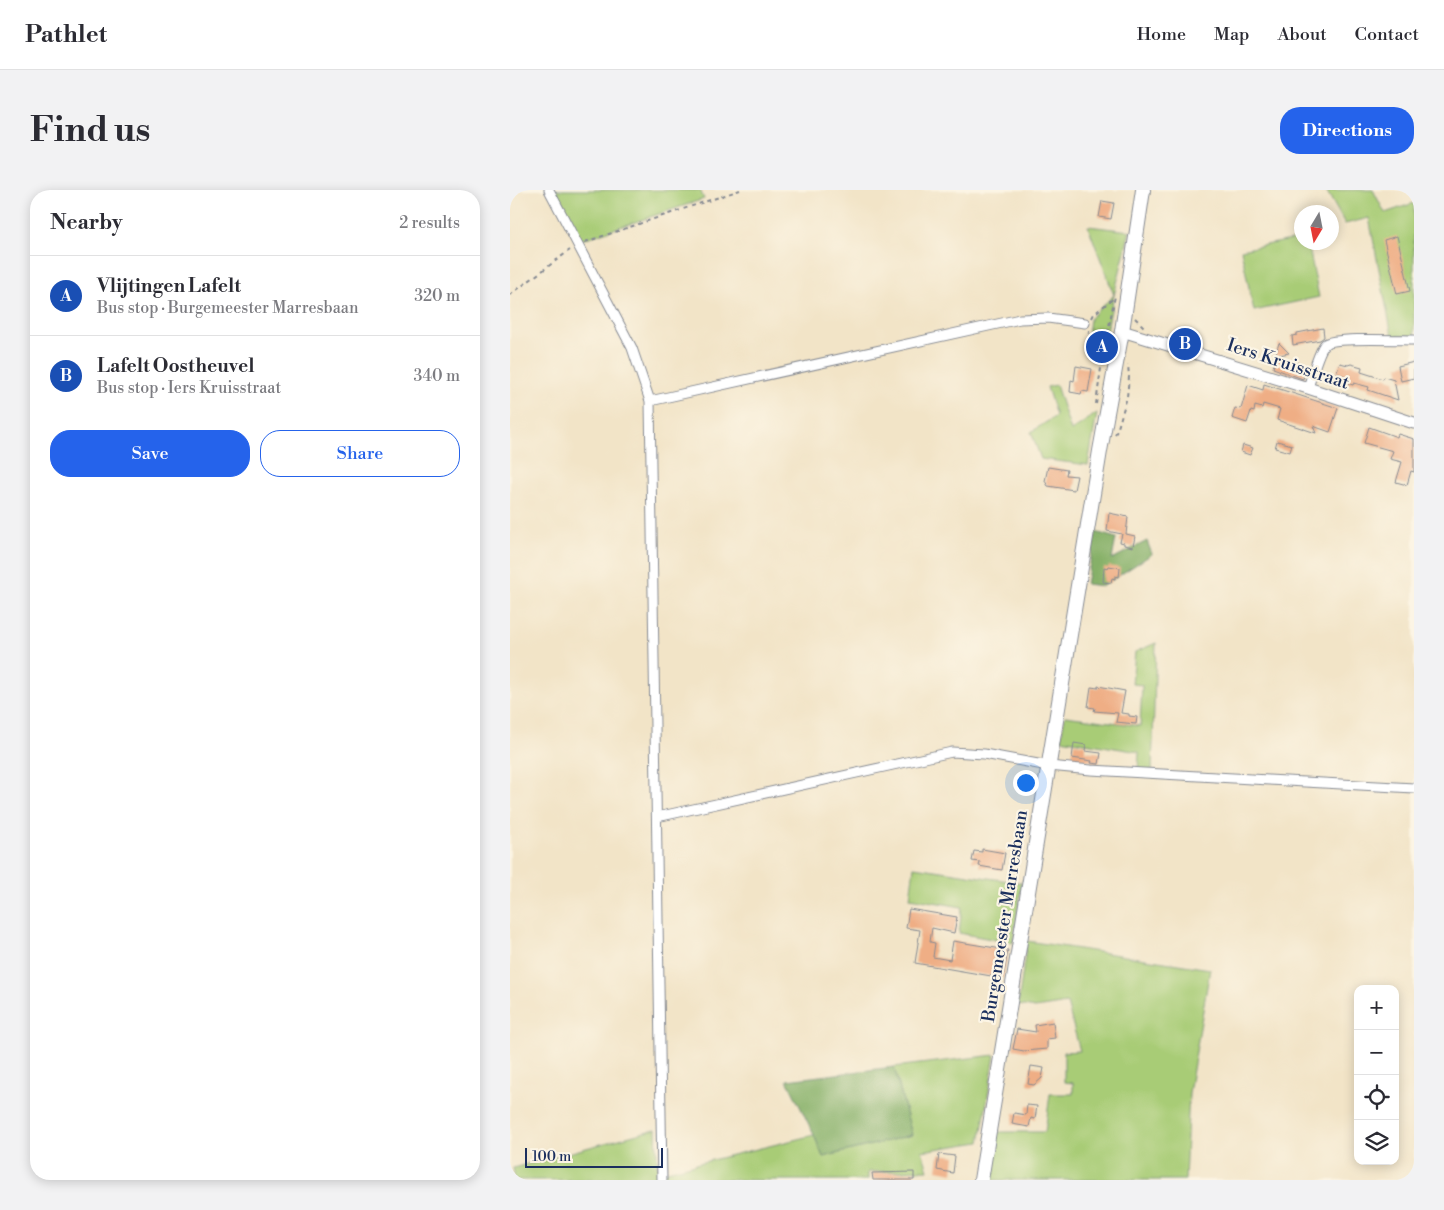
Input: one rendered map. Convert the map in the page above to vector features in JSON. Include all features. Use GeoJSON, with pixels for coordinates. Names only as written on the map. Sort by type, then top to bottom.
{"type":"FeatureCollection","features":[{"type":"Feature","properties":{"kind":"main road","name":"Burgemeester Marresbaan"},"geometry":{"type":"LineString","coordinates":[[981,1180],[1100,450],[1122,331],[1143,190]]}},
{"type":"Feature","properties":{"kind":"street"},"geometry":{"type":"LineString","coordinates":[[549,190],[632,348],[650,401],[662,1180]]}},
{"type":"Feature","properties":{"kind":"street"},"geometry":{"type":"LineString","coordinates":[[650,401],[1020,319],[1048,318],[1089,322]]}},
{"type":"Feature","properties":{"kind":"street","name":"Iers Kruisstraat"},"geometry":{"type":"LineString","coordinates":[[1122,331],[1308,388],[1414,423]]}},
{"type":"Feature","properties":{"kind":"street"},"geometry":{"type":"LineString","coordinates":[[1308,388],[1321,351],[1325,344],[1329,342],[1348,340],[1414,340]]}},
{"type":"Feature","properties":{"kind":"street"},"geometry":{"type":"LineString","coordinates":[[657,817],[952,752],[984,754],[1049,766],[1091,770],[1414,788]]}},
{"type":"Feature","properties":{"kind":"path"},"geometry":{"type":"LineString","coordinates":[[510,295],[578,244],[740,190]]}},
{"type":"Feature","properties":{"kind":"path"},"geometry":{"type":"LineString","coordinates":[[1101,372],[1114,298],[1094,314],[1089,322],[1088,340],[1091,348],[1102,361]]}},
{"type":"Feature","properties":{"kind":"path"},"geometry":{"type":"LineString","coordinates":[[1113,437],[1117,431],[1127,397],[1128,361]]}},
{"type":"Feature","properties":{"kind":"green space"},"geometry":{"type":"Polygon","coordinates":[[[553,190],[700,190],[704,199],[581,240],[578,238],[553,190]]]}},
{"type":"Feature","properties":{"kind":"green space"},"geometry":{"type":"Polygon","coordinates":[[[1326,190],[1373,190],[1385,213],[1414,203],[1414,336],[1392,336],[1369,218],[1345,224],[1339,213],[1339,205],[1334,205],[1326,190]]]}},
{"type":"Feature","properties":{"kind":"green space"},"geometry":{"type":"Polygon","coordinates":[[[1088,226],[1130,231],[1114,295],[1088,226]]]}},
{"type":"Feature","properties":{"kind":"green space"},"geometry":{"type":"Polygon","coordinates":[[[1294,239],[1294,250],[1309,250],[1319,297],[1254,311],[1241,250],[1294,239]]]}},
{"type":"Feature","properties":{"kind":"green space"},"geometry":{"type":"Polygon","coordinates":[[[1114,295],[1100,363],[1087,344],[1090,318],[1114,295]]]}},
{"type":"Feature","properties":{"kind":"green space"},"geometry":{"type":"Polygon","coordinates":[[[1056,385],[1071,431],[1097,413],[1088,465],[1041,459],[1031,432],[1056,416],[1047,387],[1056,385]]]}},
{"type":"Feature","properties":{"kind":"green space"},"geometry":{"type":"Polygon","coordinates":[[[1096,532],[1116,538],[1112,559],[1147,541],[1152,554],[1103,586],[1086,584],[1096,532]]]}},
{"type":"Feature","properties":{"kind":"green space"},"geometry":{"type":"Polygon","coordinates":[[[1156,643],[1152,772],[1138,771],[1139,752],[1061,739],[1065,716],[1140,726],[1142,685],[1132,684],[1135,652],[1156,643]]]}},
{"type":"Feature","properties":{"kind":"green space"},"geometry":{"type":"Polygon","coordinates":[[[914,867],[1022,883],[1013,943],[959,933],[962,907],[910,898],[914,867]]]}},
{"type":"Feature","properties":{"kind":"green space"},"geometry":{"type":"Polygon","coordinates":[[[1027,941],[1210,969],[1189,1093],[1185,1180],[989,1180],[997,1132],[1045,1132],[1050,1094],[1073,1094],[1073,1083],[1064,1082],[1064,1052],[1080,1051],[1067,1003],[1035,1008],[1018,1005],[1027,941]]]}},
{"type":"Feature","properties":{"kind":"green space"},"geometry":{"type":"Polygon","coordinates":[[[995,1055],[980,1142],[922,1151],[928,1170],[868,1172],[868,1180],[663,1180],[663,1172],[814,1135],[823,1157],[912,1135],[894,1067],[995,1055]]]}},
{"type":"Feature","properties":{"kind":"green space"},"geometry":{"type":"Polygon","coordinates":[[[894,1067],[912,1135],[823,1157],[787,1080],[894,1067]]]}},
{"type":"Feature","properties":{"kind":"green space"},"geometry":{"type":"Polygon","coordinates":[[[656,1129],[658,1180],[515,1180],[513,1168],[656,1129]]]}},
{"type":"Feature","properties":{"kind":"building"},"geometry":{"type":"Polygon","coordinates":[[[1102,201],[1114,203],[1111,219],[1099,217],[1102,201]]]}},
{"type":"Feature","properties":{"kind":"building"},"geometry":{"type":"Polygon","coordinates":[[[1397,236],[1410,291],[1397,294],[1384,240],[1397,236]]]}},
{"type":"Feature","properties":{"kind":"building"},"geometry":{"type":"Polygon","coordinates":[[[1323,328],[1324,337],[1320,340],[1293,345],[1292,336],[1297,335],[1297,333],[1323,328]]]}},
{"type":"Feature","properties":{"kind":"building"},"geometry":{"type":"Polygon","coordinates":[[[1279,343],[1289,353],[1275,356],[1279,343]]]}},
{"type":"Feature","properties":{"kind":"building"},"geometry":{"type":"Polygon","coordinates":[[[1276,356],[1307,366],[1303,379],[1273,368],[1276,356]]]}},
{"type":"Feature","properties":{"kind":"building"},"geometry":{"type":"Polygon","coordinates":[[[1414,362],[1414,378],[1401,381],[1398,366],[1414,362]]]}},
{"type":"Feature","properties":{"kind":"building"},"geometry":{"type":"Polygon","coordinates":[[[1340,363],[1362,367],[1361,372],[1383,379],[1384,377],[1394,380],[1398,400],[1368,390],[1369,387],[1343,382],[1345,376],[1336,373],[1340,363]]]}},
{"type":"Feature","properties":{"kind":"building"},"geometry":{"type":"Polygon","coordinates":[[[1076,366],[1092,369],[1088,392],[1082,391],[1081,394],[1070,392],[1071,380],[1074,381],[1076,366]]]}},
{"type":"Feature","properties":{"kind":"building"},"geometry":{"type":"Polygon","coordinates":[[[1264,384],[1338,408],[1330,432],[1313,426],[1316,433],[1277,420],[1280,409],[1263,404],[1262,408],[1255,406],[1254,412],[1251,411],[1247,423],[1232,418],[1235,408],[1241,409],[1248,385],[1263,390],[1264,384]]]}},
{"type":"Feature","properties":{"kind":"building"},"geometry":{"type":"Polygon","coordinates":[[[1369,427],[1397,437],[1398,434],[1414,439],[1414,472],[1411,471],[1407,485],[1396,482],[1402,462],[1390,459],[1393,451],[1364,443],[1369,427]]]}},
{"type":"Feature","properties":{"kind":"building"},"geometry":{"type":"Polygon","coordinates":[[[1277,441],[1292,445],[1290,452],[1275,448],[1277,441]]]}},
{"type":"Feature","properties":{"kind":"building"},"geometry":{"type":"Polygon","coordinates":[[[1243,445],[1253,448],[1250,455],[1241,452],[1243,445]]]}},
{"type":"Feature","properties":{"kind":"building"},"geometry":{"type":"Polygon","coordinates":[[[1048,467],[1067,470],[1066,475],[1077,476],[1074,490],[1048,486],[1045,481],[1048,467]]]}},
{"type":"Feature","properties":{"kind":"building"},"geometry":{"type":"Polygon","coordinates":[[[1109,513],[1128,517],[1126,534],[1135,536],[1133,547],[1120,542],[1122,534],[1107,531],[1109,513]]]}},
{"type":"Feature","properties":{"kind":"building"},"geometry":{"type":"Polygon","coordinates":[[[1109,566],[1120,568],[1119,577],[1115,576],[1115,579],[1112,578],[1111,583],[1103,582],[1104,567],[1108,568],[1109,566]]]}},
{"type":"Feature","properties":{"kind":"building"},"geometry":{"type":"Polygon","coordinates":[[[1098,686],[1125,691],[1121,713],[1137,717],[1136,724],[1116,722],[1118,713],[1094,711],[1095,708],[1088,707],[1091,687],[1098,688],[1098,686]]]}},
{"type":"Feature","properties":{"kind":"building"},"geometry":{"type":"Polygon","coordinates":[[[1074,743],[1086,745],[1085,751],[1101,753],[1099,764],[1072,758],[1074,743]]]}},
{"type":"Feature","properties":{"kind":"building"},"geometry":{"type":"Polygon","coordinates":[[[982,849],[1005,853],[1002,870],[979,866],[980,862],[972,861],[974,851],[982,852],[982,849]]]}},
{"type":"Feature","properties":{"kind":"building"},"geometry":{"type":"Polygon","coordinates":[[[909,909],[957,917],[954,933],[932,928],[930,942],[935,943],[933,957],[950,960],[953,941],[1008,950],[1003,978],[915,963],[920,930],[906,928],[909,909]]]}},
{"type":"Feature","properties":{"kind":"building"},"geometry":{"type":"Polygon","coordinates":[[[1053,1022],[1055,1038],[1047,1039],[1047,1049],[1024,1051],[1013,1049],[1017,1029],[1036,1032],[1035,1025],[1053,1022]]]}},
{"type":"Feature","properties":{"kind":"building"},"geometry":{"type":"Polygon","coordinates":[[[1031,1066],[1044,1068],[1042,1078],[1034,1085],[1028,1084],[1031,1066]]]}},
{"type":"Feature","properties":{"kind":"building"},"geometry":{"type":"Polygon","coordinates":[[[1027,1105],[1037,1106],[1035,1119],[1031,1118],[1029,1127],[1012,1124],[1014,1113],[1026,1115],[1027,1105]]]}},
{"type":"Feature","properties":{"kind":"building"},"geometry":{"type":"Polygon","coordinates":[[[939,1154],[955,1156],[953,1173],[937,1170],[939,1154]]]}},
{"type":"Feature","properties":{"kind":"building"},"geometry":{"type":"Polygon","coordinates":[[[914,1172],[914,1180],[873,1180],[872,1173],[914,1172]]]}},
{"type":"Feature","properties":{"kind":"place","name":"Lafelt Oostheuvel"},"geometry":{"type":"Point","coordinates":[1185,344]}},
{"type":"Feature","properties":{"kind":"place","name":"Vlijtingen Lafelt"},"geometry":{"type":"Point","coordinates":[1102,347]}}]}
